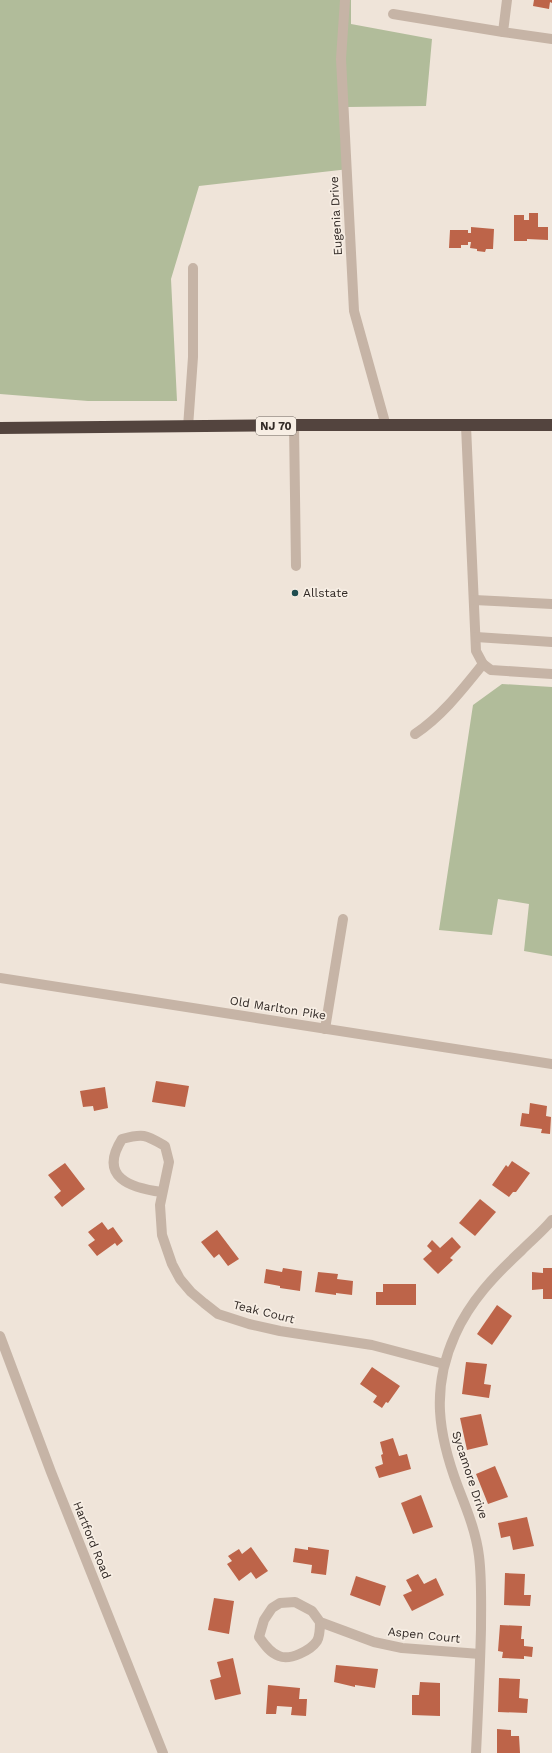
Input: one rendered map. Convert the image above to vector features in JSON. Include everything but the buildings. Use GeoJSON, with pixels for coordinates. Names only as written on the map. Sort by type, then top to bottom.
{"type":"FeatureCollection","features":[{"type":"Feature","properties":{"kind":"highway","name":"NJ 70"},"geometry":{"type":"LineString","coordinates":[[0,428],[552,426]]}},
{"type":"Feature","properties":{"kind":"street","name":"Eugenia Drive"},"geometry":{"type":"LineString","coordinates":[[345,0],[342,59],[354,311],[386,426]]}},
{"type":"Feature","properties":{"kind":"street"},"geometry":{"type":"LineString","coordinates":[[503,32],[507,0]]}},
{"type":"Feature","properties":{"kind":"street"},"geometry":{"type":"LineString","coordinates":[[393,14],[552,39]]}},
{"type":"Feature","properties":{"kind":"street"},"geometry":{"type":"LineString","coordinates":[[188,427],[193,357],[193,268]]}},
{"type":"Feature","properties":{"kind":"street"},"geometry":{"type":"LineString","coordinates":[[294,426],[296,566]]}},
{"type":"Feature","properties":{"kind":"street"},"geometry":{"type":"LineString","coordinates":[[466,426],[476,651],[483,664],[491,670],[552,674]]}},
{"type":"Feature","properties":{"kind":"street"},"geometry":{"type":"LineString","coordinates":[[474,600],[552,604]]}},
{"type":"Feature","properties":{"kind":"street"},"geometry":{"type":"LineString","coordinates":[[476,637],[552,642]]}},
{"type":"Feature","properties":{"kind":"street"},"geometry":{"type":"LineString","coordinates":[[415,734],[430,724],[451,703],[483,664]]}},
{"type":"Feature","properties":{"kind":"street"},"geometry":{"type":"LineString","coordinates":[[325,1029],[342,919]]}},
{"type":"Feature","properties":{"kind":"street","name":"Old Marlton Pike"},"geometry":{"type":"LineString","coordinates":[[0,978],[552,1064]]}},
{"type":"Feature","properties":{"kind":"street","name":"Teak Court"},"geometry":{"type":"LineString","coordinates":[[162,1192],[141,1189],[127,1183],[117,1176],[113,1160],[116,1149],[122,1139],[138,1135],[150,1137],[165,1146],[169,1162],[162,1192],[160,1220],[162,1235],[172,1264],[191,1292],[218,1314],[280,1332],[372,1345],[444,1364]]}},
{"type":"Feature","properties":{"kind":"street","name":"Sycamore Drive"},"geometry":{"type":"LineString","coordinates":[[476,1753],[480,1654],[481,1576],[477,1544],[447,1456],[440,1423],[439,1392],[444,1364],[455,1334],[470,1307],[490,1281],[552,1220]]}},
{"type":"Feature","properties":{"kind":"street","name":"Hartford Road"},"geometry":{"type":"LineString","coordinates":[[0,1336],[51,1472],[163,1753]]}},
{"type":"Feature","properties":{"kind":"street","name":"Aspen Court"},"geometry":{"type":"LineString","coordinates":[[320,1622],[318,1640],[309,1649],[296,1656],[280,1657],[269,1650],[259,1637],[264,1620],[272,1608],[280,1603],[295,1602],[312,1611],[320,1622],[360,1638],[388,1646],[416,1650],[480,1654]]}},
{"type":"Feature","properties":{"kind":"green space"},"geometry":{"type":"Polygon","coordinates":[[[0,0],[351,0],[351,24],[432,39],[426,106],[348,107],[349,169],[199,186],[171,279],[177,401],[88,401],[0,394],[0,0]]]}},
{"type":"Feature","properties":{"kind":"green space"},"geometry":{"type":"Polygon","coordinates":[[[502,684],[552,687],[552,956],[524,951],[529,904],[498,899],[492,935],[439,930],[473,705],[502,684]]]}},
{"type":"Feature","properties":{"kind":"place","name":"Allstate"},"geometry":{"type":"Point","coordinates":[295,593]}}]}
